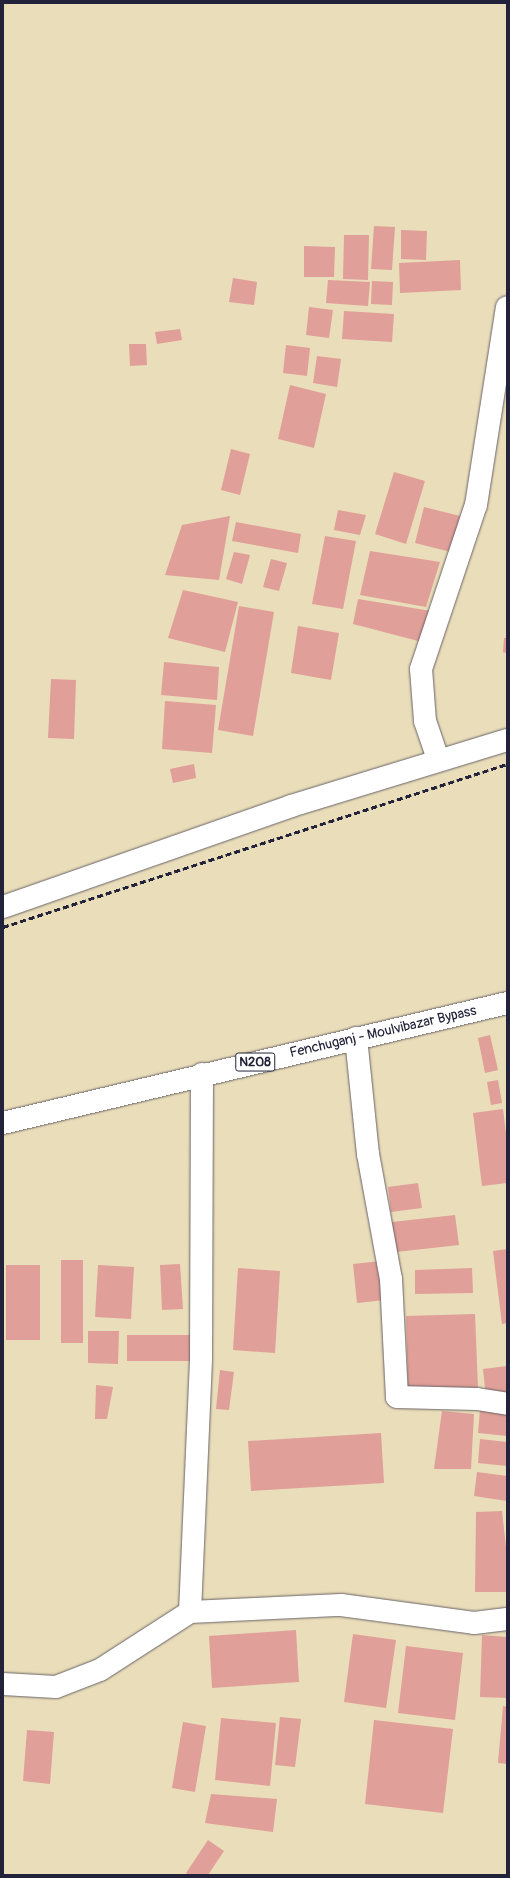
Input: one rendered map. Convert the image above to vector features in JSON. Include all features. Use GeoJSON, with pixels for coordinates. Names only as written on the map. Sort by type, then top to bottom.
{"type":"FeatureCollection","features":[{"type":"Feature","properties":{"kind":"main road"},"geometry":{"type":"LineString","coordinates":[[438,759],[425,721],[421,670],[476,505],[507,307]]}},
{"type":"Feature","properties":{"kind":"main road"},"geometry":{"type":"LineString","coordinates":[[3,907],[291,806],[438,759],[507,740]]}},
{"type":"Feature","properties":{"kind":"main road","name":"Fenchuganj - Moulvibazar Bypass"},"geometry":{"type":"LineString","coordinates":[[3,1123],[202,1074],[507,1003]]}},
{"type":"Feature","properties":{"kind":"main road"},"geometry":{"type":"LineString","coordinates":[[356,1038],[368,1154],[391,1279],[397,1397],[477,1399],[507,1404]]}},
{"type":"Feature","properties":{"kind":"main road"},"geometry":{"type":"LineString","coordinates":[[190,1612],[201,1359],[202,1074]]}},
{"type":"Feature","properties":{"kind":"main road"},"geometry":{"type":"LineString","coordinates":[[3,1684],[56,1687],[100,1670],[190,1612],[341,1605],[474,1623],[507,1619]]}},
{"type":"Feature","properties":{"kind":"building"},"geometry":{"type":"Polygon","coordinates":[[[374,226],[395,227],[392,270],[371,269],[374,226]]]}},
{"type":"Feature","properties":{"kind":"building"},"geometry":{"type":"Polygon","coordinates":[[[401,230],[427,231],[426,260],[401,259],[401,230]]]}},
{"type":"Feature","properties":{"kind":"building"},"geometry":{"type":"Polygon","coordinates":[[[344,235],[369,235],[368,280],[343,279],[344,235]]]}},
{"type":"Feature","properties":{"kind":"building"},"geometry":{"type":"Polygon","coordinates":[[[304,246],[335,247],[334,277],[304,277],[304,246]]]}},
{"type":"Feature","properties":{"kind":"building"},"geometry":{"type":"Polygon","coordinates":[[[460,260],[461,290],[400,293],[399,263],[460,260]]]}},
{"type":"Feature","properties":{"kind":"building"},"geometry":{"type":"Polygon","coordinates":[[[233,278],[257,282],[254,305],[229,302],[233,278]]]}},
{"type":"Feature","properties":{"kind":"building"},"geometry":{"type":"Polygon","coordinates":[[[328,280],[370,282],[368,306],[326,303],[328,280]]]}},
{"type":"Feature","properties":{"kind":"building"},"geometry":{"type":"Polygon","coordinates":[[[372,281],[393,282],[392,305],[371,304],[372,281]]]}},
{"type":"Feature","properties":{"kind":"building"},"geometry":{"type":"Polygon","coordinates":[[[309,307],[333,310],[329,338],[306,335],[309,307]]]}},
{"type":"Feature","properties":{"kind":"building"},"geometry":{"type":"Polygon","coordinates":[[[344,311],[394,314],[392,342],[342,339],[344,311]]]}},
{"type":"Feature","properties":{"kind":"building"},"geometry":{"type":"Polygon","coordinates":[[[180,329],[182,340],[157,344],[155,332],[180,329]]]}},
{"type":"Feature","properties":{"kind":"building"},"geometry":{"type":"Polygon","coordinates":[[[129,344],[146,344],[147,365],[130,366],[129,344]]]}},
{"type":"Feature","properties":{"kind":"building"},"geometry":{"type":"Polygon","coordinates":[[[286,345],[310,348],[307,376],[283,373],[286,345]]]}},
{"type":"Feature","properties":{"kind":"building"},"geometry":{"type":"Polygon","coordinates":[[[317,356],[341,359],[337,387],[313,383],[317,356]]]}},
{"type":"Feature","properties":{"kind":"building"},"geometry":{"type":"Polygon","coordinates":[[[290,385],[326,394],[314,448],[278,439],[290,385]]]}},
{"type":"Feature","properties":{"kind":"building"},"geometry":{"type":"Polygon","coordinates":[[[231,449],[250,454],[240,495],[221,490],[231,449]]]}},
{"type":"Feature","properties":{"kind":"building"},"geometry":{"type":"Polygon","coordinates":[[[394,472],[425,481],[406,544],[375,534],[394,472]]]}},
{"type":"Feature","properties":{"kind":"building"},"geometry":{"type":"Polygon","coordinates":[[[424,507],[460,516],[451,552],[415,543],[424,507]]]}},
{"type":"Feature","properties":{"kind":"building"},"geometry":{"type":"Polygon","coordinates":[[[338,510],[366,515],[360,535],[334,530],[338,510]]]}},
{"type":"Feature","properties":{"kind":"building"},"geometry":{"type":"Polygon","coordinates":[[[230,516],[219,580],[165,575],[182,525],[230,516]]]}},
{"type":"Feature","properties":{"kind":"building"},"geometry":{"type":"Polygon","coordinates":[[[236,522],[301,534],[298,553],[232,541],[236,522]]]}},
{"type":"Feature","properties":{"kind":"building"},"geometry":{"type":"Polygon","coordinates":[[[325,536],[356,541],[343,609],[312,604],[325,536]]]}},
{"type":"Feature","properties":{"kind":"building"},"geometry":{"type":"Polygon","coordinates":[[[370,551],[440,562],[426,607],[360,595],[370,551]]]}},
{"type":"Feature","properties":{"kind":"building"},"geometry":{"type":"Polygon","coordinates":[[[234,552],[250,555],[242,584],[226,579],[234,552]]]}},
{"type":"Feature","properties":{"kind":"building"},"geometry":{"type":"Polygon","coordinates":[[[271,559],[287,563],[279,591],[263,587],[271,559]]]}},
{"type":"Feature","properties":{"kind":"building"},"geometry":{"type":"Polygon","coordinates":[[[183,590],[238,602],[225,652],[168,638],[183,590]]]}},
{"type":"Feature","properties":{"kind":"building"},"geometry":{"type":"Polygon","coordinates":[[[358,599],[431,611],[426,643],[353,624],[358,599]]]}},
{"type":"Feature","properties":{"kind":"building"},"geometry":{"type":"Polygon","coordinates":[[[239,606],[274,612],[253,736],[218,730],[239,606]]]}},
{"type":"Feature","properties":{"kind":"building"},"geometry":{"type":"Polygon","coordinates":[[[298,626],[339,633],[331,680],[291,673],[298,626]]]}},
{"type":"Feature","properties":{"kind":"building"},"geometry":{"type":"Polygon","coordinates":[[[504,638],[507,638],[507,653],[503,652],[504,638]]]}},
{"type":"Feature","properties":{"kind":"building"},"geometry":{"type":"Polygon","coordinates":[[[164,662],[219,667],[217,700],[161,695],[164,662]]]}},
{"type":"Feature","properties":{"kind":"building"},"geometry":{"type":"Polygon","coordinates":[[[51,679],[76,680],[74,739],[48,738],[51,679]]]}},
{"type":"Feature","properties":{"kind":"building"},"geometry":{"type":"Polygon","coordinates":[[[165,701],[216,705],[212,753],[162,749],[165,701]]]}},
{"type":"Feature","properties":{"kind":"building"},"geometry":{"type":"Polygon","coordinates":[[[194,764],[196,778],[173,783],[170,769],[194,764]]]}},
{"type":"Feature","properties":{"kind":"building"},"geometry":{"type":"Polygon","coordinates":[[[490,1035],[498,1070],[485,1073],[478,1038],[490,1035]]]}},
{"type":"Feature","properties":{"kind":"building"},"geometry":{"type":"Polygon","coordinates":[[[498,1080],[502,1103],[491,1105],[487,1082],[498,1080]]]}},
{"type":"Feature","properties":{"kind":"building"},"geometry":{"type":"Polygon","coordinates":[[[503,1109],[507,1142],[507,1183],[482,1186],[473,1113],[503,1109]]]}},
{"type":"Feature","properties":{"kind":"building"},"geometry":{"type":"Polygon","coordinates":[[[418,1183],[422,1208],[391,1212],[388,1187],[418,1183]]]}},
{"type":"Feature","properties":{"kind":"building"},"geometry":{"type":"Polygon","coordinates":[[[455,1215],[459,1245],[396,1252],[392,1222],[455,1215]]]}},
{"type":"Feature","properties":{"kind":"building"},"geometry":{"type":"Polygon","coordinates":[[[507,1249],[507,1323],[502,1324],[493,1251],[507,1249]]]}},
{"type":"Feature","properties":{"kind":"building"},"geometry":{"type":"Polygon","coordinates":[[[61,1260],[83,1260],[83,1343],[61,1343],[61,1260]]]}},
{"type":"Feature","properties":{"kind":"building"},"geometry":{"type":"Polygon","coordinates":[[[381,1261],[385,1300],[357,1303],[353,1264],[381,1261]]]}},
{"type":"Feature","properties":{"kind":"building"},"geometry":{"type":"Polygon","coordinates":[[[180,1264],[183,1309],[162,1310],[160,1265],[180,1264]]]}},
{"type":"Feature","properties":{"kind":"building"},"geometry":{"type":"Polygon","coordinates":[[[6,1265],[40,1265],[40,1340],[6,1340],[6,1265]]]}},
{"type":"Feature","properties":{"kind":"building"},"geometry":{"type":"Polygon","coordinates":[[[98,1265],[134,1267],[131,1319],[95,1317],[98,1265]]]}},
{"type":"Feature","properties":{"kind":"building"},"geometry":{"type":"Polygon","coordinates":[[[238,1268],[280,1271],[275,1353],[233,1350],[238,1268]]]}},
{"type":"Feature","properties":{"kind":"building"},"geometry":{"type":"Polygon","coordinates":[[[472,1268],[473,1293],[415,1294],[415,1270],[472,1268]]]}},
{"type":"Feature","properties":{"kind":"building"},"geometry":{"type":"Polygon","coordinates":[[[475,1314],[478,1389],[408,1391],[406,1316],[475,1314]]]}},
{"type":"Feature","properties":{"kind":"building"},"geometry":{"type":"Polygon","coordinates":[[[88,1331],[119,1331],[118,1364],[88,1363],[88,1331]]]}},
{"type":"Feature","properties":{"kind":"building"},"geometry":{"type":"Polygon","coordinates":[[[127,1335],[193,1335],[193,1361],[127,1361],[127,1335]]]}},
{"type":"Feature","properties":{"kind":"building"},"geometry":{"type":"Polygon","coordinates":[[[507,1366],[507,1396],[486,1398],[483,1369],[507,1366]]]}},
{"type":"Feature","properties":{"kind":"building"},"geometry":{"type":"Polygon","coordinates":[[[220,1370],[234,1372],[229,1410],[216,1409],[220,1370]]]}},
{"type":"Feature","properties":{"kind":"building"},"geometry":{"type":"Polygon","coordinates":[[[96,1385],[113,1387],[107,1419],[95,1419],[96,1385]]]}},
{"type":"Feature","properties":{"kind":"building"},"geometry":{"type":"Polygon","coordinates":[[[480,1410],[507,1412],[507,1436],[478,1433],[480,1410]]]}},
{"type":"Feature","properties":{"kind":"building"},"geometry":{"type":"Polygon","coordinates":[[[442,1411],[474,1414],[471,1469],[434,1469],[442,1411]]]}},
{"type":"Feature","properties":{"kind":"building"},"geometry":{"type":"Polygon","coordinates":[[[381,1433],[384,1483],[251,1491],[248,1441],[381,1433]]]}},
{"type":"Feature","properties":{"kind":"building"},"geometry":{"type":"Polygon","coordinates":[[[480,1439],[507,1442],[507,1466],[478,1463],[480,1439]]]}},
{"type":"Feature","properties":{"kind":"building"},"geometry":{"type":"Polygon","coordinates":[[[477,1472],[507,1476],[507,1501],[474,1496],[477,1472]]]}},
{"type":"Feature","properties":{"kind":"building"},"geometry":{"type":"Polygon","coordinates":[[[502,1511],[507,1556],[507,1592],[475,1592],[476,1512],[502,1511]]]}},
{"type":"Feature","properties":{"kind":"building"},"geometry":{"type":"Polygon","coordinates":[[[296,1630],[299,1682],[212,1688],[209,1636],[296,1630]]]}},
{"type":"Feature","properties":{"kind":"building"},"geometry":{"type":"Polygon","coordinates":[[[353,1634],[396,1640],[386,1708],[344,1702],[353,1634]]]}},
{"type":"Feature","properties":{"kind":"building"},"geometry":{"type":"Polygon","coordinates":[[[482,1635],[507,1637],[507,1698],[480,1697],[482,1635]]]}},
{"type":"Feature","properties":{"kind":"building"},"geometry":{"type":"Polygon","coordinates":[[[406,1646],[463,1653],[455,1720],[398,1713],[406,1646]]]}},
{"type":"Feature","properties":{"kind":"building"},"geometry":{"type":"Polygon","coordinates":[[[503,1706],[507,1707],[507,1764],[498,1763],[503,1706]]]}},
{"type":"Feature","properties":{"kind":"building"},"geometry":{"type":"Polygon","coordinates":[[[280,1717],[301,1719],[295,1767],[275,1765],[280,1717]]]}},
{"type":"Feature","properties":{"kind":"building"},"geometry":{"type":"Polygon","coordinates":[[[221,1718],[276,1723],[270,1786],[215,1780],[221,1718]]]}},
{"type":"Feature","properties":{"kind":"building"},"geometry":{"type":"Polygon","coordinates":[[[374,1720],[453,1729],[443,1813],[365,1804],[374,1720]]]}},
{"type":"Feature","properties":{"kind":"building"},"geometry":{"type":"Polygon","coordinates":[[[183,1722],[206,1726],[195,1792],[172,1788],[183,1722]]]}},
{"type":"Feature","properties":{"kind":"building"},"geometry":{"type":"Polygon","coordinates":[[[27,1730],[54,1732],[50,1784],[23,1781],[27,1730]]]}},
{"type":"Feature","properties":{"kind":"building"},"geometry":{"type":"Polygon","coordinates":[[[211,1794],[277,1799],[273,1832],[205,1823],[211,1794]]]}},
{"type":"Feature","properties":{"kind":"building"},"geometry":{"type":"Polygon","coordinates":[[[208,1840],[224,1851],[208,1875],[189,1875],[186,1873],[208,1840]]]}},
{"type":"Feature","properties":{"kind":"railway"},"geometry":{"type":"LineString","coordinates":[[3,927],[507,764]]}}]}
